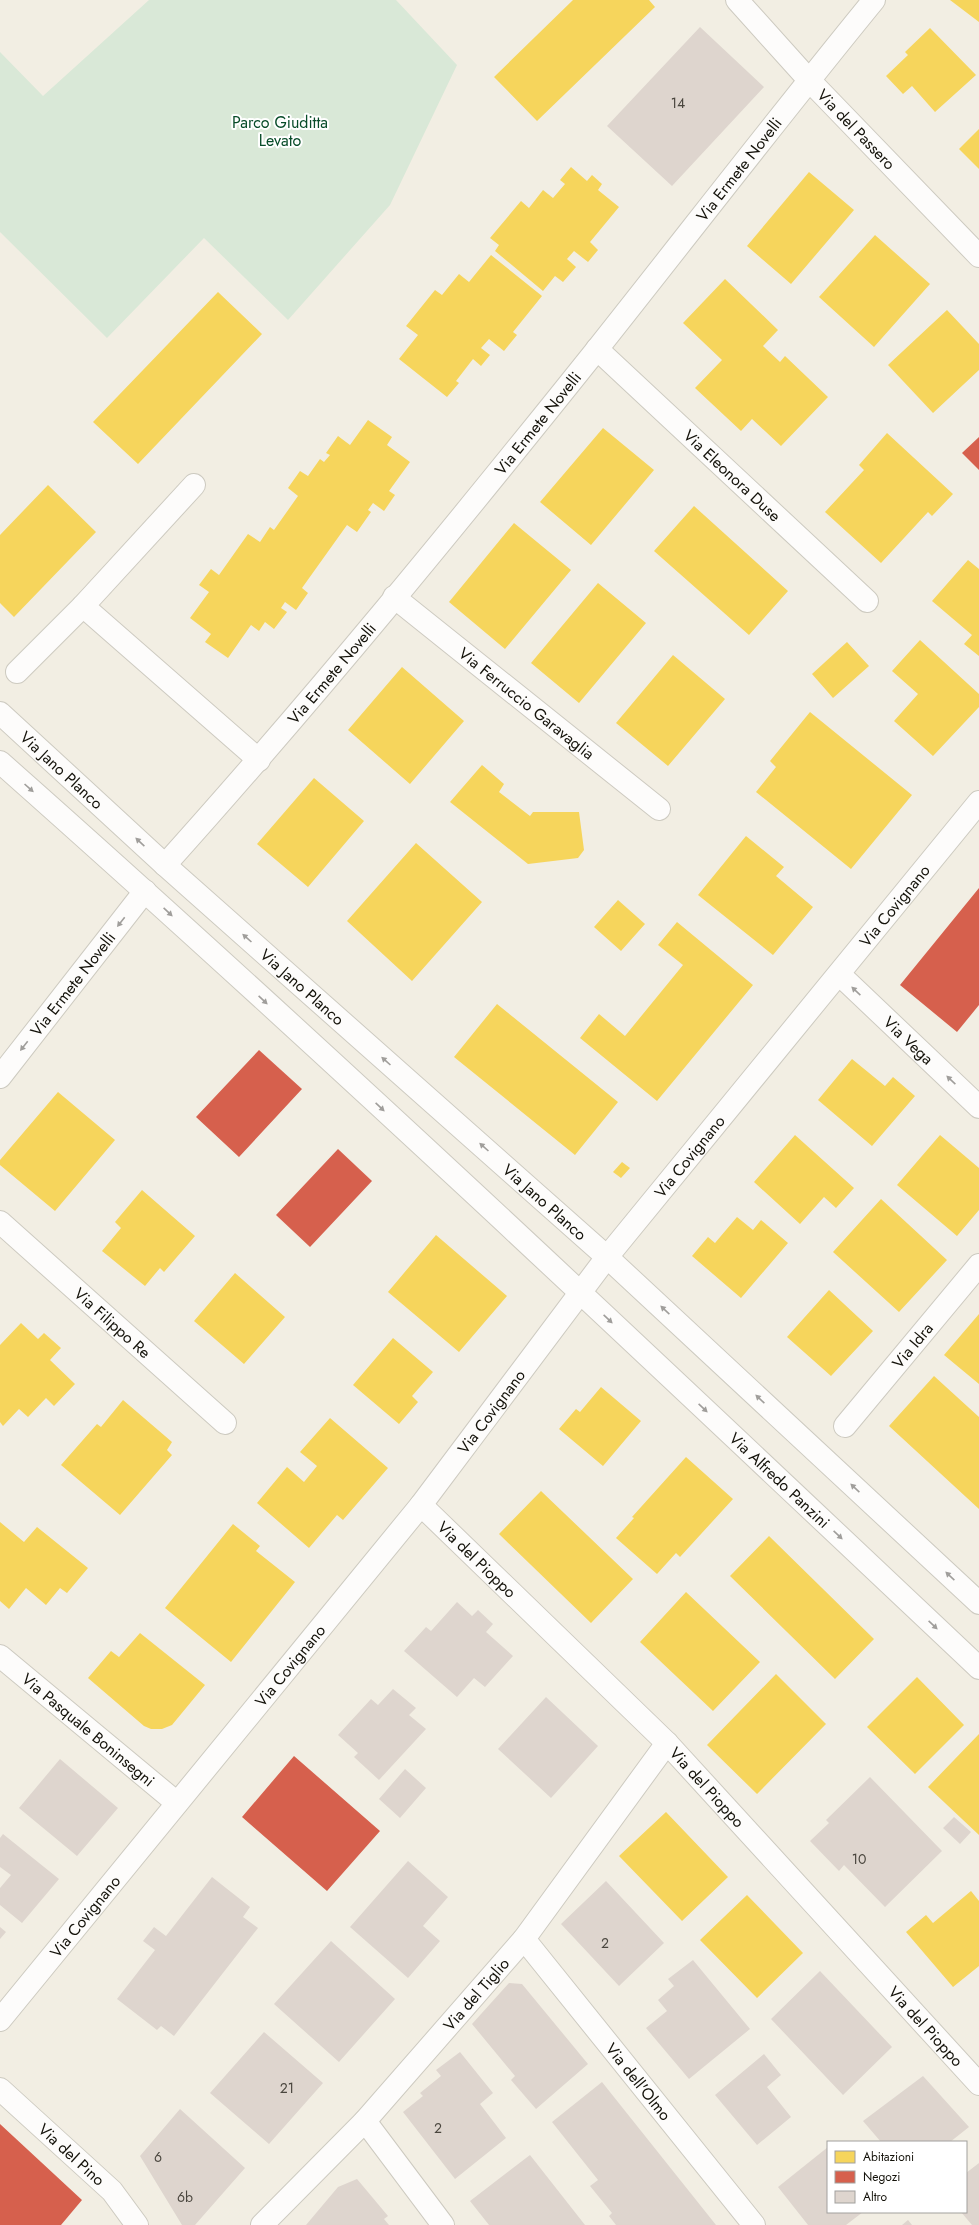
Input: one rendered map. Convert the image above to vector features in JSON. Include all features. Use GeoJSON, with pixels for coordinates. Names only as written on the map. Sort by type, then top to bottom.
{"type":"FeatureCollection","features":[{"type":"Feature","properties":{"kind":"street","name":"Via del Passero"},"geometry":{"type":"LineString","coordinates":[[737,0],[809,80],[979,256]]}},
{"type":"Feature","properties":{"kind":"street","name":"Via Ermete Novelli"},"geometry":{"type":"LineString","coordinates":[[165,865],[259,760],[394,597],[597,349],[874,0]]}},
{"type":"Feature","properties":{"kind":"street","name":"Via Eleonora Duse"},"geometry":{"type":"LineString","coordinates":[[597,349],[867,601]]}},
{"type":"Feature","properties":{"kind":"street"},"geometry":{"type":"LineString","coordinates":[[17,672],[83,606],[194,485]]}},
{"type":"Feature","properties":{"kind":"street","name":"Via Ferruccio Garavaglia"},"geometry":{"type":"LineString","coordinates":[[394,597],[659,809]]}},
{"type":"Feature","properties":{"kind":"street"},"geometry":{"type":"LineString","coordinates":[[83,606],[259,760]]}},
{"type":"Feature","properties":{"kind":"street","name":"Via Jano Planco"},"geometry":{"type":"LineString","coordinates":[[0,713],[165,865],[607,1257]]}},
{"type":"Feature","properties":{"kind":"street","name":"Via Jano Planco"},"geometry":{"type":"LineString","coordinates":[[0,762],[145,891],[580,1292]]}},
{"type":"Feature","properties":{"kind":"street","name":"Via Covignano"},"geometry":{"type":"LineString","coordinates":[[0,2020],[421,1505],[607,1257],[839,974],[975,815]]}},
{"type":"Feature","properties":{"kind":"street","name":"Via Ermete Novelli"},"geometry":{"type":"LineString","coordinates":[[0,1077],[145,891]]}},
{"type":"Feature","properties":{"kind":"street","name":"Via Vega"},"geometry":{"type":"LineString","coordinates":[[839,974],[979,1107]]}},
{"type":"Feature","properties":{"kind":"street","name":"Via Filippo Re"},"geometry":{"type":"LineString","coordinates":[[0,1222],[225,1423]]}},
{"type":"Feature","properties":{"kind":"street"},"geometry":{"type":"LineString","coordinates":[[607,1257],[979,1603]]}},
{"type":"Feature","properties":{"kind":"street","name":"Via Idra"},"geometry":{"type":"LineString","coordinates":[[845,1426],[979,1265]]}},
{"type":"Feature","properties":{"kind":"street","name":"Via Alfredo Panzini"},"geometry":{"type":"LineString","coordinates":[[580,1292],[979,1668]]}},
{"type":"Feature","properties":{"kind":"street","name":"Via del Pioppo"},"geometry":{"type":"LineString","coordinates":[[421,1505],[667,1743],[979,2084]]}},
{"type":"Feature","properties":{"kind":"street","name":"Via Pasquale Boninsegni"},"geometry":{"type":"LineString","coordinates":[[0,1656],[177,1803]]}},
{"type":"Feature","properties":{"kind":"street","name":"Via del Tiglio"},"geometry":{"type":"LineString","coordinates":[[262,2225],[365,2121],[524,1939],[667,1743]]}},
{"type":"Feature","properties":{"kind":"street","name":"Via dell'Olmo"},"geometry":{"type":"LineString","coordinates":[[524,1939],[754,2225]]}},
{"type":"Feature","properties":{"kind":"street","name":"Via del Pino"},"geometry":{"type":"LineString","coordinates":[[0,2089],[112,2191],[137,2225]]}},
{"type":"Feature","properties":{"kind":"street"},"geometry":{"type":"LineString","coordinates":[[365,2121],[443,2225]]}},
{"type":"Feature","properties":{"kind":"green space","name":"Parco Giuditta Levato"},"geometry":{"type":"Polygon","coordinates":[[[149,0],[396,0],[457,65],[390,205],[288,320],[204,238],[107,338],[0,232],[0,52],[43,96],[149,0]]]}},
{"type":"Feature","properties":{"kind":"building: Abitazioni"},"geometry":{"type":"Polygon","coordinates":[[[573,0],[649,0],[655,7],[537,121],[494,77],[573,0]]]}},
{"type":"Feature","properties":{"kind":"building: Abitazioni"},"geometry":{"type":"Polygon","coordinates":[[[950,0],[979,0],[979,22],[950,0]]]}},
{"type":"Feature","properties":{"kind":"building: Abitazioni"},"geometry":{"type":"Polygon","coordinates":[[[930,28],[976,75],[935,112],[912,86],[903,94],[886,76],[908,55],[905,52],[930,28]]]}},
{"type":"Feature","properties":{"kind":"building: Abitazioni"},"geometry":{"type":"Polygon","coordinates":[[[979,129],[979,169],[959,149],[979,129]]]}},
{"type":"Feature","properties":{"kind":"building: Abitazioni"},"geometry":{"type":"Polygon","coordinates":[[[571,167],[587,181],[592,175],[602,184],[598,190],[619,207],[590,242],[598,250],[588,262],[574,251],[567,259],[576,267],[563,282],[555,276],[543,291],[495,251],[499,245],[490,238],[521,201],[529,208],[543,190],[553,198],[565,184],[560,180],[571,167]]]}},
{"type":"Feature","properties":{"kind":"building: Abitazioni"},"geometry":{"type":"Polygon","coordinates":[[[809,172],[854,210],[791,284],[747,246],[809,172]]]}},
{"type":"Feature","properties":{"kind":"building: Abitazioni"},"geometry":{"type":"Polygon","coordinates":[[[875,235],[930,284],[874,347],[819,297],[875,235]]]}},
{"type":"Feature","properties":{"kind":"building: Abitazioni"},"geometry":{"type":"Polygon","coordinates":[[[491,255],[542,296],[513,332],[517,335],[504,351],[489,339],[481,348],[490,355],[481,366],[473,359],[456,381],[459,383],[447,397],[399,359],[418,335],[406,326],[435,290],[442,295],[459,274],[469,282],[491,255]]]}},
{"type":"Feature","properties":{"kind":"building: Abitazioni"},"geometry":{"type":"Polygon","coordinates":[[[725,279],[778,330],[763,346],[780,362],[785,356],[828,397],[781,446],[752,419],[741,431],[695,388],[722,360],[683,323],[725,279]]]}},
{"type":"Feature","properties":{"kind":"building: Abitazioni"},"geometry":{"type":"Polygon","coordinates":[[[218,292],[262,334],[138,464],[93,422],[218,292]]]}},
{"type":"Feature","properties":{"kind":"building: Abitazioni"},"geometry":{"type":"Polygon","coordinates":[[[947,310],[979,344],[979,370],[933,413],[888,365],[947,310]]]}},
{"type":"Feature","properties":{"kind":"building: Abitazioni"},"geometry":{"type":"Polygon","coordinates":[[[368,420],[392,437],[387,445],[410,462],[389,491],[395,495],[384,511],[373,503],[368,510],[371,512],[357,532],[347,525],[302,588],[308,593],[296,610],[285,602],[281,608],[287,612],[274,629],[265,622],[259,631],[251,625],[228,658],[205,642],[211,634],[190,618],[209,592],[199,585],[211,569],[219,575],[248,534],[260,542],[270,527],[274,530],[298,496],[288,488],[300,471],[308,476],[320,459],[324,462],[330,455],[326,453],[338,436],[350,445],[368,420]]]}},
{"type":"Feature","properties":{"kind":"building: Abitazioni"},"geometry":{"type":"Polygon","coordinates":[[[603,428],[654,470],[591,545],[540,502],[603,428]]]}},
{"type":"Feature","properties":{"kind":"building: Abitazioni"},"geometry":{"type":"Polygon","coordinates":[[[887,433],[953,494],[932,516],[928,512],[881,563],[825,512],[864,470],[859,465],[887,433]]]}},
{"type":"Feature","properties":{"kind":"building: Abitazioni"},"geometry":{"type":"Polygon","coordinates":[[[48,485],[96,532],[14,617],[0,603],[0,535],[48,485]]]}},
{"type":"Feature","properties":{"kind":"building: Abitazioni"},"geometry":{"type":"Polygon","coordinates":[[[694,506],[788,591],[749,635],[654,551],[694,506]]]}},
{"type":"Feature","properties":{"kind":"building: Abitazioni"},"geometry":{"type":"Polygon","coordinates":[[[514,523],[571,570],[505,649],[449,602],[514,523]]]}},
{"type":"Feature","properties":{"kind":"building: Abitazioni"},"geometry":{"type":"Polygon","coordinates":[[[968,560],[979,569],[979,656],[964,644],[972,635],[932,601],[968,560]]]}},
{"type":"Feature","properties":{"kind":"building: Abitazioni"},"geometry":{"type":"Polygon","coordinates":[[[598,583],[646,623],[579,703],[531,663],[598,583]]]}},
{"type":"Feature","properties":{"kind":"building: Abitazioni"},"geometry":{"type":"Polygon","coordinates":[[[920,640],[979,694],[979,707],[933,756],[894,721],[918,694],[892,671],[920,640]]]}},
{"type":"Feature","properties":{"kind":"building: Abitazioni"},"geometry":{"type":"Polygon","coordinates":[[[847,642],[869,666],[833,698],[812,674],[847,642]]]}},
{"type":"Feature","properties":{"kind":"building: Abitazioni"},"geometry":{"type":"Polygon","coordinates":[[[673,655],[725,699],[668,766],[616,723],[673,655]]]}},
{"type":"Feature","properties":{"kind":"building: Abitazioni"},"geometry":{"type":"Polygon","coordinates":[[[402,667],[464,721],[410,784],[348,730],[402,667]]]}},
{"type":"Feature","properties":{"kind":"building: Abitazioni"},"geometry":{"type":"Polygon","coordinates":[[[810,712],[912,795],[851,869],[756,792],[776,767],[770,761],[810,712]]]}},
{"type":"Feature","properties":{"kind":"building: Abitazioni"},"geometry":{"type":"Polygon","coordinates":[[[482,765],[504,784],[499,792],[530,816],[533,812],[579,812],[584,850],[578,858],[528,864],[450,802],[482,765]]]}},
{"type":"Feature","properties":{"kind":"building: Abitazioni"},"geometry":{"type":"Polygon","coordinates":[[[314,778],[364,821],[308,887],[257,844],[314,778]]]}},
{"type":"Feature","properties":{"kind":"building: Abitazioni"},"geometry":{"type":"Polygon","coordinates":[[[746,836],[784,867],[776,876],[813,907],[773,955],[698,895],[746,836]]]}},
{"type":"Feature","properties":{"kind":"building: Abitazioni"},"geometry":{"type":"Polygon","coordinates":[[[416,843],[482,902],[412,981],[347,921],[416,843]]]}},
{"type":"Feature","properties":{"kind":"building: Abitazioni"},"geometry":{"type":"Polygon","coordinates":[[[618,900],[645,924],[621,951],[594,927],[618,900]]]}},
{"type":"Feature","properties":{"kind":"building: Abitazioni"},"geometry":{"type":"Polygon","coordinates":[[[677,922],[753,985],[657,1101],[580,1038],[599,1014],[625,1036],[683,965],[658,945],[677,922]]]}},
{"type":"Feature","properties":{"kind":"building: Abitazioni"},"geometry":{"type":"Polygon","coordinates":[[[497,1004],[618,1102],[575,1155],[454,1057],[497,1004]]]}},
{"type":"Feature","properties":{"kind":"building: Abitazioni"},"geometry":{"type":"Polygon","coordinates":[[[852,1059],[885,1086],[893,1077],[915,1096],[872,1146],[818,1100],[852,1059]]]}},
{"type":"Feature","properties":{"kind":"building: Abitazioni"},"geometry":{"type":"Polygon","coordinates":[[[58,1092],[115,1140],[55,1211],[0,1165],[0,1160],[58,1092]]]}},
{"type":"Feature","properties":{"kind":"building: Abitazioni"},"geometry":{"type":"Polygon","coordinates":[[[795,1135],[854,1188],[836,1208],[824,1197],[800,1224],[754,1182],[795,1135]]]}},
{"type":"Feature","properties":{"kind":"building: Abitazioni"},"geometry":{"type":"Polygon","coordinates":[[[940,1135],[979,1168],[979,1210],[957,1236],[897,1185],[940,1135]]]}},
{"type":"Feature","properties":{"kind":"building: Abitazioni"},"geometry":{"type":"Polygon","coordinates":[[[622,1162],[630,1168],[621,1178],[613,1172],[622,1162]]]}},
{"type":"Feature","properties":{"kind":"building: Abitazioni"},"geometry":{"type":"Polygon","coordinates":[[[142,1190],[195,1236],[164,1272],[160,1268],[145,1286],[102,1251],[121,1228],[115,1222],[142,1190]]]}},
{"type":"Feature","properties":{"kind":"building: Abitazioni"},"geometry":{"type":"Polygon","coordinates":[[[881,1199],[947,1260],[899,1312],[833,1252],[881,1199]]]}},
{"type":"Feature","properties":{"kind":"building: Abitazioni"},"geometry":{"type":"Polygon","coordinates":[[[737,1217],[753,1230],[761,1220],[788,1243],[741,1298],[692,1256],[708,1237],[715,1243],[737,1217]]]}},
{"type":"Feature","properties":{"kind":"building: Abitazioni"},"geometry":{"type":"Polygon","coordinates":[[[436,1235],[507,1296],[459,1352],[388,1292],[436,1235]]]}},
{"type":"Feature","properties":{"kind":"building: Abitazioni"},"geometry":{"type":"Polygon","coordinates":[[[235,1273],[285,1317],[244,1364],[194,1321],[235,1273]]]}},
{"type":"Feature","properties":{"kind":"building: Abitazioni"},"geometry":{"type":"Polygon","coordinates":[[[829,1290],[873,1331],[831,1376],[787,1337],[829,1290]]]}},
{"type":"Feature","properties":{"kind":"building: Abitazioni"},"geometry":{"type":"Polygon","coordinates":[[[979,1314],[979,1384],[944,1355],[979,1314]]]}},
{"type":"Feature","properties":{"kind":"building: Abitazioni"},"geometry":{"type":"Polygon","coordinates":[[[21,1323],[38,1339],[44,1333],[61,1348],[50,1360],[75,1384],[54,1406],[46,1398],[28,1417],[19,1409],[3,1426],[0,1422],[0,1345],[21,1323]]]}},
{"type":"Feature","properties":{"kind":"building: Abitazioni"},"geometry":{"type":"Polygon","coordinates":[[[393,1338],[433,1372],[412,1396],[418,1402],[399,1424],[353,1385],[393,1338]]]}},
{"type":"Feature","properties":{"kind":"building: Abitazioni"},"geometry":{"type":"Polygon","coordinates":[[[934,1376],[979,1417],[979,1509],[889,1426],[934,1376]]]}},
{"type":"Feature","properties":{"kind":"building: Abitazioni"},"geometry":{"type":"Polygon","coordinates":[[[601,1387],[641,1421],[603,1466],[559,1429],[576,1409],[580,1412],[601,1387]]]}},
{"type":"Feature","properties":{"kind":"building: Abitazioni"},"geometry":{"type":"Polygon","coordinates":[[[123,1400],[172,1442],[167,1450],[172,1455],[120,1515],[61,1465],[97,1424],[101,1427],[123,1400]]]}},
{"type":"Feature","properties":{"kind":"building: Abitazioni"},"geometry":{"type":"Polygon","coordinates":[[[330,1418],[388,1468],[343,1520],[337,1515],[309,1548],[257,1503],[287,1467],[304,1482],[317,1466],[300,1452],[330,1418]]]}},
{"type":"Feature","properties":{"kind":"building: Abitazioni"},"geometry":{"type":"Polygon","coordinates":[[[686,1457],[733,1499],[680,1557],[676,1553],[657,1574],[616,1538],[634,1518],[632,1517],[686,1457]]]}},
{"type":"Feature","properties":{"kind":"building: Abitazioni"},"geometry":{"type":"Polygon","coordinates":[[[541,1491],[633,1579],[591,1623],[499,1534],[541,1491]]]}},
{"type":"Feature","properties":{"kind":"building: Abitazioni"},"geometry":{"type":"Polygon","coordinates":[[[0,1522],[24,1542],[37,1527],[88,1568],[67,1593],[60,1588],[46,1605],[26,1588],[9,1609],[0,1601],[0,1522]]]}},
{"type":"Feature","properties":{"kind":"building: Abitazioni"},"geometry":{"type":"Polygon","coordinates":[[[233,1524],[260,1546],[256,1551],[295,1582],[231,1662],[165,1608],[233,1524]]]}},
{"type":"Feature","properties":{"kind":"building: Abitazioni"},"geometry":{"type":"Polygon","coordinates":[[[769,1536],[874,1639],[835,1679],[730,1576],[769,1536]]]}},
{"type":"Feature","properties":{"kind":"building: Abitazioni"},"geometry":{"type":"Polygon","coordinates":[[[686,1592],[760,1662],[713,1711],[640,1642],[686,1592]]]}},
{"type":"Feature","properties":{"kind":"building: Abitazioni"},"geometry":{"type":"Polygon","coordinates":[[[140,1633],[205,1685],[172,1725],[162,1729],[151,1729],[144,1726],[88,1678],[111,1651],[119,1657],[140,1633]]]}},
{"type":"Feature","properties":{"kind":"building: Abitazioni"},"geometry":{"type":"Polygon","coordinates":[[[776,1674],[826,1724],[757,1794],[707,1745],[776,1674]]]}},
{"type":"Feature","properties":{"kind":"building: Abitazioni"},"geometry":{"type":"Polygon","coordinates":[[[917,1677],[964,1725],[915,1774],[867,1727],[917,1677]]]}},
{"type":"Feature","properties":{"kind":"building: Abitazioni"},"geometry":{"type":"Polygon","coordinates":[[[979,1734],[979,1835],[928,1787],[979,1734]]]}},
{"type":"Feature","properties":{"kind":"building: Abitazioni"},"geometry":{"type":"Polygon","coordinates":[[[666,1812],[728,1877],[682,1921],[619,1856],[666,1812]]]}},
{"type":"Feature","properties":{"kind":"building: Abitazioni"},"geometry":{"type":"Polygon","coordinates":[[[971,1891],[979,1901],[979,1966],[953,1987],[906,1932],[926,1915],[933,1923],[971,1891]]]}},
{"type":"Feature","properties":{"kind":"building: Abitazioni"},"geometry":{"type":"Polygon","coordinates":[[[747,1895],[803,1953],[757,1998],[700,1940],[747,1895]]]}},
{"type":"Feature","properties":{"kind":"building: Negozi"},"geometry":{"type":"Polygon","coordinates":[[[979,437],[979,470],[962,453],[979,437]]]}},
{"type":"Feature","properties":{"kind":"building: Negozi"},"geometry":{"type":"Polygon","coordinates":[[[979,888],[979,1005],[957,1032],[900,985],[979,888]]]}},
{"type":"Feature","properties":{"kind":"building: Negozi"},"geometry":{"type":"Polygon","coordinates":[[[259,1050],[302,1089],[239,1157],[196,1117],[259,1050]]]}},
{"type":"Feature","properties":{"kind":"building: Negozi"},"geometry":{"type":"Polygon","coordinates":[[[338,1149],[372,1181],[310,1247],[276,1215],[338,1149]]]}},
{"type":"Feature","properties":{"kind":"building: Negozi"},"geometry":{"type":"Polygon","coordinates":[[[294,1756],[380,1831],[327,1891],[242,1817],[294,1756]]]}},
{"type":"Feature","properties":{"kind":"building: Negozi"},"geometry":{"type":"Polygon","coordinates":[[[0,2124],[82,2200],[61,2225],[0,2225],[0,2124]]]}},
{"type":"Feature","properties":{"kind":"building: Altro"},"geometry":{"type":"Polygon","coordinates":[[[700,27],[764,87],[672,186],[607,126],[700,27]]]}},
{"type":"Feature","properties":{"kind":"building: Altro"},"geometry":{"type":"Polygon","coordinates":[[[457,1602],[472,1616],[478,1610],[493,1624],[486,1632],[513,1656],[485,1687],[474,1678],[457,1697],[404,1651],[426,1627],[431,1631],[457,1602]]]}},
{"type":"Feature","properties":{"kind":"building: Altro"},"geometry":{"type":"Polygon","coordinates":[[[393,1689],[416,1708],[409,1715],[426,1729],[379,1780],[354,1757],[358,1753],[338,1735],[371,1699],[378,1705],[393,1689]]]}},
{"type":"Feature","properties":{"kind":"building: Altro"},"geometry":{"type":"Polygon","coordinates":[[[546,1697],[598,1746],[551,1798],[498,1749],[546,1697]]]}},
{"type":"Feature","properties":{"kind":"building: Altro"},"geometry":{"type":"Polygon","coordinates":[[[60,1759],[118,1808],[77,1856],[19,1808],[60,1759]]]}},
{"type":"Feature","properties":{"kind":"building: Altro"},"geometry":{"type":"Polygon","coordinates":[[[405,1769],[426,1788],[400,1818],[379,1799],[405,1769]]]}},
{"type":"Feature","properties":{"kind":"building: Altro"},"geometry":{"type":"Polygon","coordinates":[[[870,1777],[942,1851],[885,1907],[844,1865],[839,1871],[810,1841],[829,1823],[826,1820],[870,1777]]]}},
{"type":"Feature","properties":{"kind":"building: Altro"},"geometry":{"type":"Polygon","coordinates":[[[954,1817],[971,1832],[960,1844],[943,1828],[954,1817]]]}},
{"type":"Feature","properties":{"kind":"building: Altro"},"geometry":{"type":"Polygon","coordinates":[[[3,1834],[59,1879],[22,1923],[0,1905],[0,1888],[11,1875],[0,1867],[0,1838],[3,1834]]]}},
{"type":"Feature","properties":{"kind":"building: Altro"},"geometry":{"type":"Polygon","coordinates":[[[408,1861],[448,1897],[423,1926],[440,1941],[408,1978],[350,1927],[408,1861]]]}},
{"type":"Feature","properties":{"kind":"building: Altro"},"geometry":{"type":"Polygon","coordinates":[[[212,1877],[250,1907],[243,1917],[258,1928],[174,2036],[161,2026],[157,2030],[117,1999],[155,1950],[143,1941],[154,1927],[166,1936],[212,1877]]]}},
{"type":"Feature","properties":{"kind":"building: Altro"},"geometry":{"type":"Polygon","coordinates":[[[606,1881],[664,1943],[619,1986],[561,1924],[606,1881]]]}},
{"type":"Feature","properties":{"kind":"building: Altro"},"geometry":{"type":"Polygon","coordinates":[[[0,1927],[6,1932],[0,1939],[0,1927]]]}},
{"type":"Feature","properties":{"kind":"building: Altro"},"geometry":{"type":"Polygon","coordinates":[[[331,1941],[395,1999],[339,2062],[274,2004],[331,1941]]]}},
{"type":"Feature","properties":{"kind":"building: Altro"},"geometry":{"type":"Polygon","coordinates":[[[693,1960],[750,2029],[689,2079],[646,2028],[667,2011],[658,2000],[674,1986],[668,1979],[693,1960]]]}},
{"type":"Feature","properties":{"kind":"building: Altro"},"geometry":{"type":"Polygon","coordinates":[[[820,1971],[892,2047],[843,2095],[771,2019],[820,1971]]]}},
{"type":"Feature","properties":{"kind":"building: Altro"},"geometry":{"type":"Polygon","coordinates":[[[509,1983],[522,1984],[588,2064],[536,2109],[511,2080],[515,2076],[472,2024],[509,1983]]]}},
{"type":"Feature","properties":{"kind":"building: Altro"},"geometry":{"type":"Polygon","coordinates":[[[264,2032],[323,2083],[269,2144],[210,2093],[264,2032]]]}},
{"type":"Feature","properties":{"kind":"building: Altro"},"geometry":{"type":"Polygon","coordinates":[[[460,2052],[493,2093],[480,2104],[506,2138],[455,2179],[403,2112],[423,2096],[420,2093],[441,2076],[436,2070],[460,2052]]]}},
{"type":"Feature","properties":{"kind":"building: Altro"},"geometry":{"type":"Polygon","coordinates":[[[764,2054],[781,2075],[767,2087],[791,2117],[757,2145],[715,2095],[764,2054]]]}},
{"type":"Feature","properties":{"kind":"building: Altro"},"geometry":{"type":"Polygon","coordinates":[[[923,2076],[969,2127],[951,2141],[880,2141],[863,2121],[923,2076]]]}},
{"type":"Feature","properties":{"kind":"building: Altro"},"geometry":{"type":"Polygon","coordinates":[[[602,2082],[716,2225],[616,2225],[609,2216],[612,2213],[590,2186],[598,2180],[552,2122],[602,2082]]]}},
{"type":"Feature","properties":{"kind":"building: Altro"},"geometry":{"type":"Polygon","coordinates":[[[180,2109],[245,2168],[195,2225],[182,2225],[140,2156],[180,2109]]]}},
{"type":"Feature","properties":{"kind":"building: Altro"},"geometry":{"type":"Polygon","coordinates":[[[827,2148],[827,2213],[862,2213],[846,2225],[808,2225],[778,2187],[827,2148]]]}},
{"type":"Feature","properties":{"kind":"building: Altro"},"geometry":{"type":"Polygon","coordinates":[[[530,2155],[585,2225],[489,2225],[470,2201],[530,2155]]]}},
{"type":"Feature","properties":{"kind":"building: Altro"},"geometry":{"type":"Polygon","coordinates":[[[979,2163],[979,2225],[972,2225],[962,2213],[967,2213],[967,2172],[979,2163]]]}},
{"type":"Feature","properties":{"kind":"building: Altro"},"geometry":{"type":"Polygon","coordinates":[[[357,2179],[388,2216],[384,2219],[389,2225],[306,2225],[338,2187],[357,2179]]]}},
{"type":"Feature","properties":{"kind":"building: Altro"},"geometry":{"type":"Polygon","coordinates":[[[908,2220],[912,2225],[902,2225],[908,2220]]]}}]}
